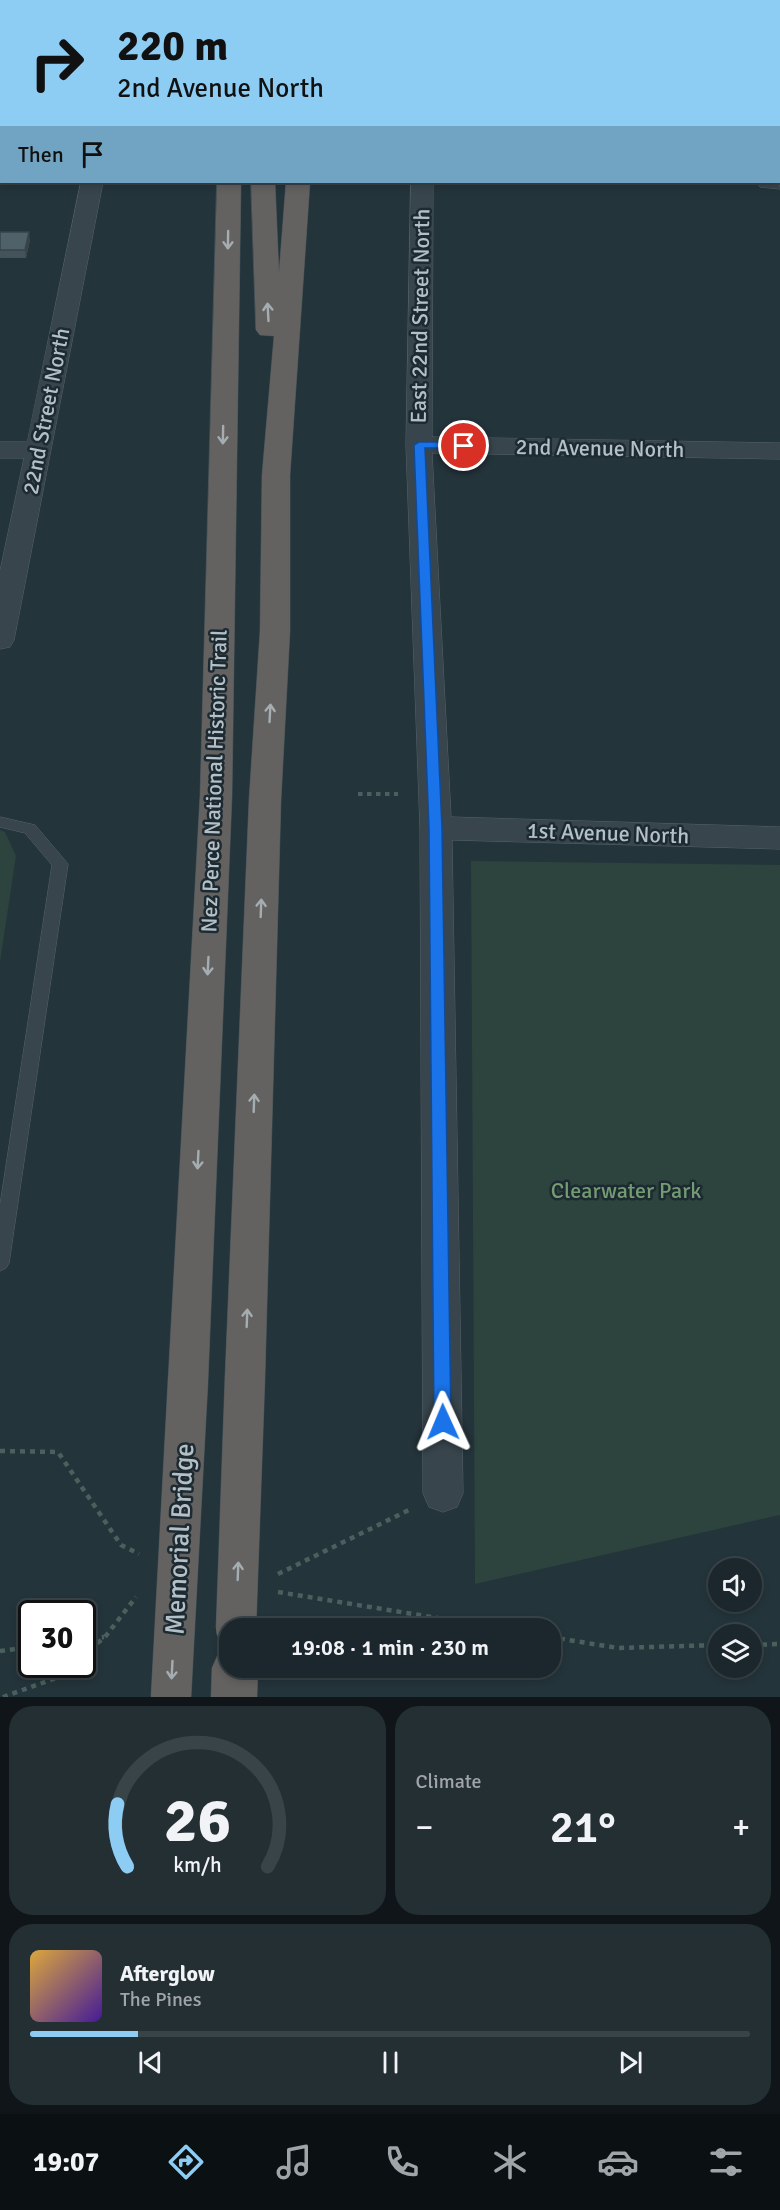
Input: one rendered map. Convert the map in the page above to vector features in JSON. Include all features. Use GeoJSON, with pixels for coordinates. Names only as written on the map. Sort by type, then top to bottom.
{"type":"FeatureCollection","features":[{"type":"Feature","properties":{"kind":"highway","name":"Nez Perce National Historic Trail"},"geometry":{"type":"LineString","coordinates":[[188,1381],[216,796],[229,183]]}},
{"type":"Feature","properties":{"kind":"highway"},"geometry":{"type":"LineString","coordinates":[[236,1618],[265,800],[275,632],[276,475],[263,183]]}},
{"type":"Feature","properties":{"kind":"highway"},"geometry":{"type":"LineString","coordinates":[[276,475],[298,183]]}},
{"type":"Feature","properties":{"kind":"highway","name":"Memorial Bridge"},"geometry":{"type":"LineString","coordinates":[[171,1697],[188,1381]]}},
{"type":"Feature","properties":{"kind":"highway"},"geometry":{"type":"LineString","coordinates":[[234,1697],[235,1678]]}},
{"type":"Feature","properties":{"kind":"street","name":"22nd Street North"},"geometry":{"type":"LineString","coordinates":[[0,640],[92,183]]}},
{"type":"Feature","properties":{"kind":"street","name":"East 22nd Street North"},"geometry":{"type":"LineString","coordinates":[[422,183],[419,445],[436,828],[444,1493]]}},
{"type":"Feature","properties":{"kind":"street","name":"2nd Avenue North"},"geometry":{"type":"LineString","coordinates":[[419,445],[780,451]]}},
{"type":"Feature","properties":{"kind":"street"},"geometry":{"type":"LineString","coordinates":[[0,450],[38,450]]}},
{"type":"Feature","properties":{"kind":"street","name":"1st Avenue North"},"geometry":{"type":"LineString","coordinates":[[436,828],[780,838]]}},
{"type":"Feature","properties":{"kind":"lane"},"geometry":{"type":"LineString","coordinates":[[0,822],[30,829],[60,864],[0,1263]]}},
{"type":"Feature","properties":{"kind":"path"},"geometry":{"type":"LineString","coordinates":[[358,794],[398,794]]}},
{"type":"Feature","properties":{"kind":"path"},"geometry":{"type":"LineString","coordinates":[[0,1451],[58,1452],[121,1545],[141,1555]]}},
{"type":"Feature","properties":{"kind":"path"},"geometry":{"type":"LineString","coordinates":[[272,1577],[444,1493]]}},
{"type":"Feature","properties":{"kind":"path"},"geometry":{"type":"LineString","coordinates":[[96,1638],[105,1637]]}},
{"type":"Feature","properties":{"kind":"path"},"geometry":{"type":"LineString","coordinates":[[561,1638],[618,1648],[708,1646]]}},
{"type":"Feature","properties":{"kind":"path"},"geometry":{"type":"LineString","coordinates":[[762,1645],[780,1644]]}},
{"type":"Feature","properties":{"kind":"path"},"geometry":{"type":"LineString","coordinates":[[0,1651],[18,1649]]}},
{"type":"Feature","properties":{"kind":"path"},"geometry":{"type":"LineString","coordinates":[[3,1697],[56,1678]]}},
{"type":"Feature","properties":{"kind":"green space"},"geometry":{"type":"Polygon","coordinates":[[[0,830],[5,832],[16,856],[0,962],[0,830]]]}},
{"type":"Feature","properties":{"kind":"green space","name":"Clearwater Park"},"geometry":{"type":"Polygon","coordinates":[[[471,861],[780,865],[780,1515],[475,1584],[471,861]]]}},
{"type":"Feature","properties":{"kind":"building"},"geometry":{"type":"Polygon","coordinates":[[[0,232],[29,232],[25,250],[0,250],[0,232]]]}},
{"type":"Feature","properties":{"kind":"route"},"geometry":{"type":"LineString","coordinates":[[443,1422],[436,828],[419,445],[464,446]]}}]}
